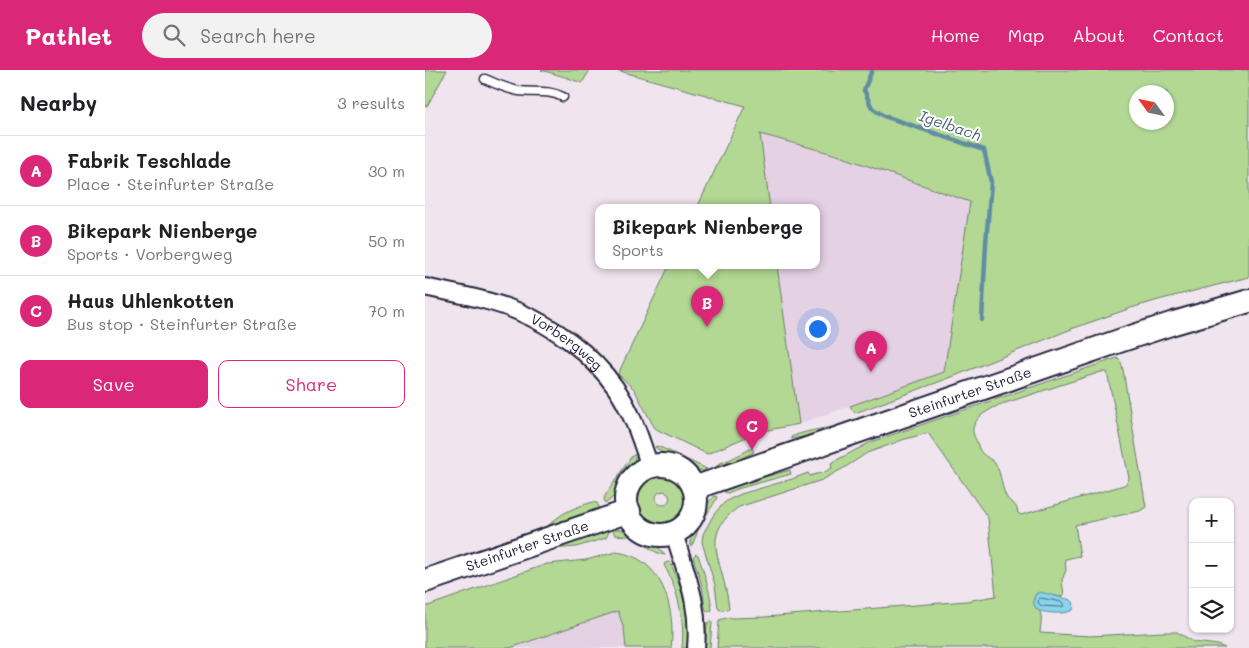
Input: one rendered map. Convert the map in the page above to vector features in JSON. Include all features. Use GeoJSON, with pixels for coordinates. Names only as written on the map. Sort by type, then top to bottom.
{"type":"FeatureCollection","features":[{"type":"Feature","properties":{"kind":"main road","name":"Steinfurter Straße"},"geometry":{"type":"LineString","coordinates":[[695,488],[1122,340],[1249,301]]}},
{"type":"Feature","properties":{"kind":"main road"},"geometry":{"type":"LineString","coordinates":[[656,465],[668,466],[679,470],[689,478],[695,488],[696,506],[691,517],[684,526],[673,532],[660,535],[647,531],[635,523],[629,511],[627,498],[630,484],[639,474],[656,465]]}},
{"type":"Feature","properties":{"kind":"main road","name":"Steinfurter Straße"},"geometry":{"type":"LineString","coordinates":[[425,581],[629,511]]}},
{"type":"Feature","properties":{"kind":"street","name":"Vorbergweg"},"geometry":{"type":"LineString","coordinates":[[425,287],[495,304],[515,311],[552,329],[573,344],[603,372],[616,388],[639,432],[651,467]]}},
{"type":"Feature","properties":{"kind":"street"},"geometry":{"type":"LineString","coordinates":[[673,532],[693,597],[697,617],[696,648]]}},
{"type":"Feature","properties":{"kind":"lane"},"geometry":{"type":"LineString","coordinates":[[485,79],[505,88],[519,91],[549,91],[563,97]]}},
{"type":"Feature","properties":{"kind":"shaded area"},"geometry":{"type":"Polygon","coordinates":[[[760,134],[837,155],[970,202],[944,372],[799,424],[777,269],[820,269],[820,204],[769,204],[760,134]]]}},
{"type":"Feature","properties":{"kind":"shaded area"},"geometry":{"type":"Polygon","coordinates":[[[618,610],[624,629],[626,648],[510,648],[618,610]]]}},
{"type":"Feature","properties":{"kind":"green space"},"geometry":{"type":"Polygon","coordinates":[[[425,70],[447,70],[427,106],[425,106],[425,70]]]}},
{"type":"Feature","properties":{"kind":"green space"},"geometry":{"type":"Polygon","coordinates":[[[541,70],[590,70],[582,83],[541,70]]]}},
{"type":"Feature","properties":{"kind":"green space"},"geometry":{"type":"Polygon","coordinates":[[[616,70],[1249,70],[1249,277],[1131,308],[1074,328],[952,377],[855,413],[850,406],[944,372],[970,202],[837,155],[760,134],[769,204],[699,204],[745,106],[616,70]]]}},
{"type":"Feature","properties":{"kind":"green space"},"geometry":{"type":"Polygon","coordinates":[[[668,269],[777,269],[799,424],[758,432],[707,454],[654,427],[634,389],[618,374],[668,269]]]}},
{"type":"Feature","properties":{"kind":"green space"},"geometry":{"type":"Polygon","coordinates":[[[1117,358],[1121,362],[1123,370],[1146,507],[1140,511],[1075,525],[1080,556],[1065,559],[1066,570],[1062,580],[1064,595],[1060,597],[1037,593],[1035,596],[1034,602],[1041,616],[1040,633],[1090,636],[1177,632],[1194,642],[1218,645],[1225,648],[717,648],[719,620],[730,617],[765,617],[966,601],[996,596],[988,518],[928,433],[867,453],[822,480],[739,507],[731,513],[721,525],[716,539],[717,556],[729,609],[720,610],[718,608],[715,585],[702,542],[703,534],[714,514],[724,503],[741,494],[808,473],[810,476],[821,474],[832,468],[831,463],[871,442],[1117,358]],[[1101,372],[999,405],[983,414],[977,420],[973,431],[979,449],[996,465],[1007,498],[1021,515],[1127,483],[1129,478],[1107,372],[1101,372]]]}},
{"type":"Feature","properties":{"kind":"green space"},"geometry":{"type":"Polygon","coordinates":[[[835,427],[828,432],[792,439],[791,437],[812,430],[835,427]]]}},
{"type":"Feature","properties":{"kind":"green space"},"geometry":{"type":"Polygon","coordinates":[[[656,446],[707,469],[703,471],[695,469],[666,455],[656,446]]]}},
{"type":"Feature","properties":{"kind":"green space"},"geometry":{"type":"Polygon","coordinates":[[[752,448],[754,452],[717,469],[718,464],[752,448]]]}},
{"type":"Feature","properties":{"kind":"green space"},"geometry":{"type":"Polygon","coordinates":[[[635,454],[633,465],[617,493],[605,503],[606,494],[635,454]]]}},
{"type":"Feature","properties":{"kind":"green space"},"geometry":{"type":"Polygon","coordinates":[[[790,470],[791,474],[728,493],[724,492],[729,487],[790,470]]]}},
{"type":"Feature","properties":{"kind":"green space"},"geometry":{"type":"Polygon","coordinates":[[[655,471],[668,472],[678,476],[685,484],[690,504],[687,514],[680,522],[669,528],[656,529],[646,525],[638,518],[633,508],[632,498],[635,487],[643,478],[655,471]],[[664,491],[659,492],[656,496],[659,504],[667,504],[670,498],[664,491]]]}},
{"type":"Feature","properties":{"kind":"green space"},"geometry":{"type":"Polygon","coordinates":[[[715,496],[717,497],[716,500],[702,522],[691,546],[694,526],[706,506],[715,496]]]}},
{"type":"Feature","properties":{"kind":"green space"},"geometry":{"type":"Polygon","coordinates":[[[593,502],[597,503],[598,508],[547,527],[568,511],[593,502]]]}},
{"type":"Feature","properties":{"kind":"green space"},"geometry":{"type":"Polygon","coordinates":[[[614,529],[620,529],[643,537],[665,555],[632,537],[615,535],[614,529]]]}},
{"type":"Feature","properties":{"kind":"green space"},"geometry":{"type":"Polygon","coordinates":[[[607,530],[606,538],[576,547],[553,549],[607,530]]]}},
{"type":"Feature","properties":{"kind":"green space"},"geometry":{"type":"Polygon","coordinates":[[[616,552],[632,556],[645,564],[655,574],[663,587],[671,617],[671,648],[626,648],[624,629],[618,611],[510,648],[425,648],[425,607],[547,564],[586,560],[616,552]]]}},
{"type":"Feature","properties":{"kind":"green space"},"geometry":{"type":"Polygon","coordinates":[[[696,554],[707,582],[711,611],[707,611],[705,608],[702,585],[693,557],[696,554]]]}},
{"type":"Feature","properties":{"kind":"green space"},"geometry":{"type":"Polygon","coordinates":[[[670,562],[685,604],[687,648],[682,648],[683,637],[677,595],[664,565],[670,562]]]}},
{"type":"Feature","properties":{"kind":"green space"},"geometry":{"type":"Polygon","coordinates":[[[711,621],[710,648],[705,648],[707,623],[711,621]]]}},
{"type":"Feature","properties":{"kind":"water"},"geometry":{"type":"Polygon","coordinates":[[[1040,592],[1071,600],[1074,603],[1073,610],[1061,613],[1039,611],[1034,605],[1034,601],[1036,594],[1040,592]]]}},
{"type":"Feature","properties":{"kind":"waterway","name":"Igelbach"},"geometry":{"type":"LineString","coordinates":[[872,70],[864,90],[872,108],[884,116],[984,150],[991,182],[982,320]]}},
{"type":"Feature","properties":{"kind":"place","name":"Bikepark Nienberge"},"geometry":{"type":"Point","coordinates":[707,327]}},
{"type":"Feature","properties":{"kind":"place","name":"Fabrik Teschlade"},"geometry":{"type":"Point","coordinates":[871,372]}},
{"type":"Feature","properties":{"kind":"place","name":"Haus Uhlenkotten"},"geometry":{"type":"Point","coordinates":[752,450]}}]}
